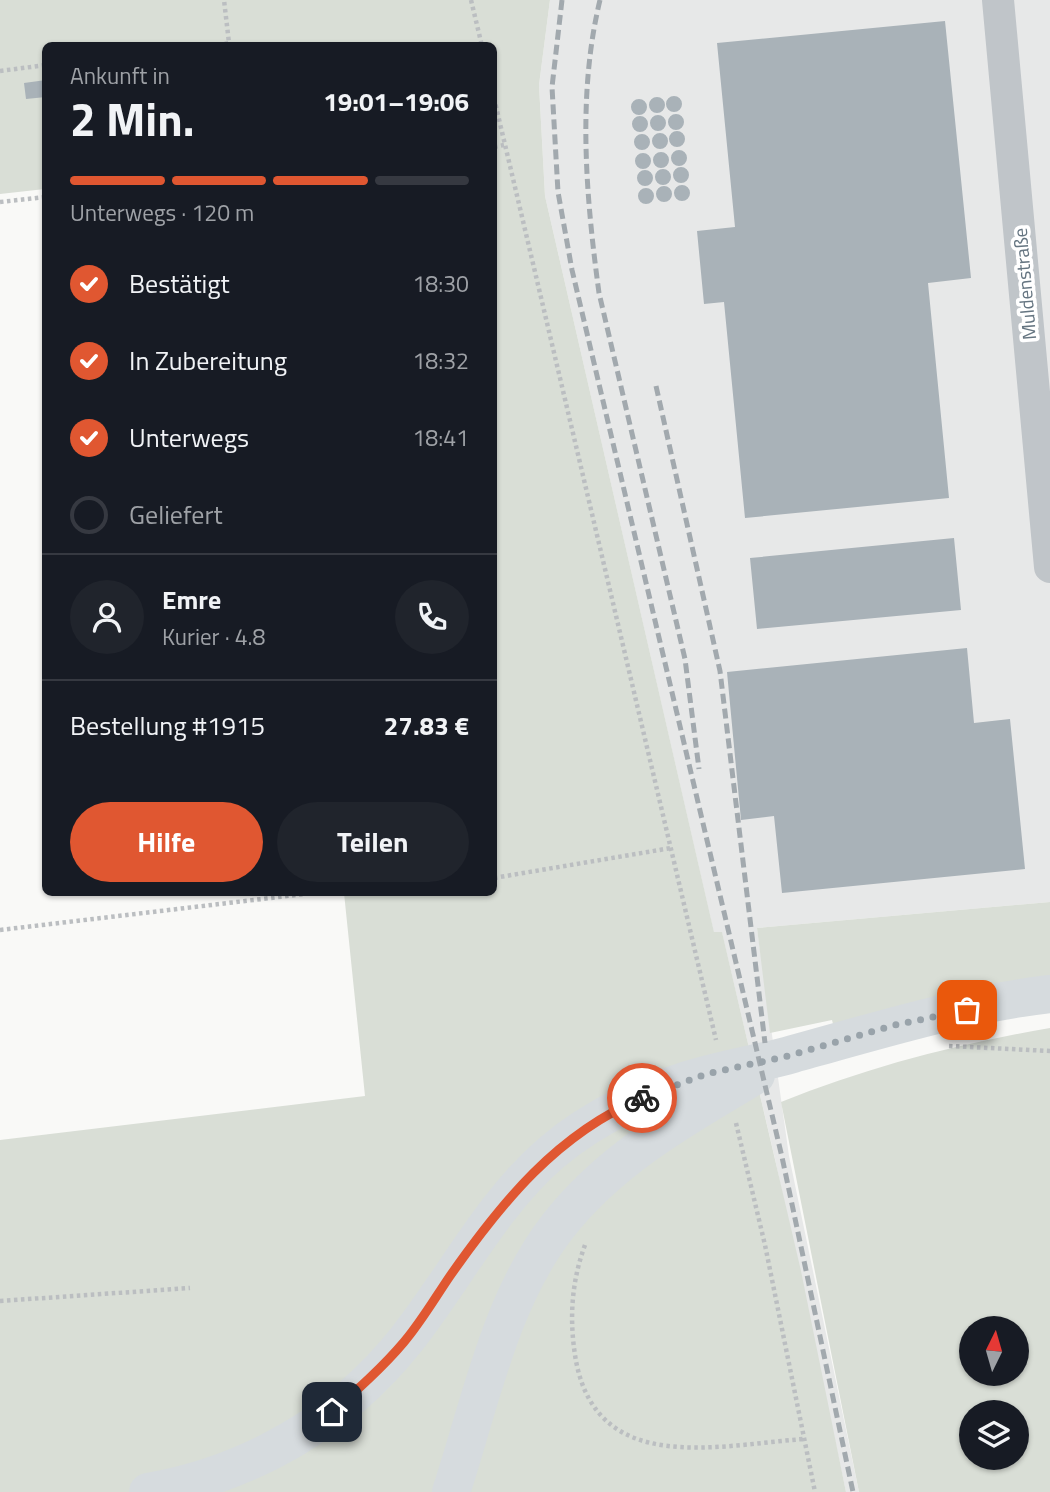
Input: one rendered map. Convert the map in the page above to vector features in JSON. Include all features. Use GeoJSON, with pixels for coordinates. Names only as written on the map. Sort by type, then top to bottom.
{"type":"FeatureCollection","features":[{"type":"Feature","properties":{"kind":"highway"},"geometry":{"type":"LineString","coordinates":[[148,1492],[211,1478],[277,1450],[316,1427],[405,1341],[481,1232],[518,1187],[552,1153],[593,1123],[639,1100],[718,1086],[788,1056],[895,1025],[1050,994]]}},
{"type":"Feature","properties":{"kind":"highway"},"geometry":{"type":"LineString","coordinates":[[459,1482],[501,1336],[528,1274],[558,1226],[597,1184],[718,1086]]}},
{"type":"Feature","properties":{"kind":"street","name":"Muldenstraße"},"geometry":{"type":"LineString","coordinates":[[998,0],[1050,567]]}},
{"type":"Feature","properties":{"kind":"path"},"geometry":{"type":"LineString","coordinates":[[224,0],[229,42]]}},
{"type":"Feature","properties":{"kind":"path"},"geometry":{"type":"LineString","coordinates":[[471,0],[481,42]]}},
{"type":"Feature","properties":{"kind":"path"},"geometry":{"type":"LineString","coordinates":[[0,71],[42,66]]}},
{"type":"Feature","properties":{"kind":"path"},"geometry":{"type":"LineString","coordinates":[[497,112],[671,848],[718,1086],[765,1245],[815,1492]]}},
{"type":"Feature","properties":{"kind":"path"},"geometry":{"type":"LineString","coordinates":[[497,146],[504,145]]}},
{"type":"Feature","properties":{"kind":"path"},"geometry":{"type":"LineString","coordinates":[[0,202],[42,197]]}},
{"type":"Feature","properties":{"kind":"path"},"geometry":{"type":"LineString","coordinates":[[497,877],[671,848]]}},
{"type":"Feature","properties":{"kind":"path"},"geometry":{"type":"LineString","coordinates":[[0,930],[287,896]]}},
{"type":"Feature","properties":{"kind":"path"},"geometry":{"type":"LineString","coordinates":[[944,1045],[1050,1051]]}},
{"type":"Feature","properties":{"kind":"path"},"geometry":{"type":"LineString","coordinates":[[589,1234],[580,1260],[570,1316],[578,1371],[589,1400],[605,1422],[634,1440],[670,1448],[804,1440]]}},
{"type":"Feature","properties":{"kind":"path"},"geometry":{"type":"LineString","coordinates":[[0,1301],[190,1289]]}},
{"type":"Feature","properties":{"kind":"shaded area"},"geometry":{"type":"Polygon","coordinates":[[[0,0],[550,0],[539,85],[545,196],[714,932],[722,932],[801,1271],[846,1492],[0,1492],[0,1140],[365,1096],[344,896],[497,896],[497,42],[42,42],[42,189],[0,194],[0,0]]]}},
{"type":"Feature","properties":{"kind":"shaded area"},"geometry":{"type":"Polygon","coordinates":[[[550,0],[1050,0],[1050,902],[757,928],[789,1156],[859,1492],[846,1492],[775,1159],[722,933],[714,933],[545,196],[539,85],[550,0]]]}},
{"type":"Feature","properties":{"kind":"shaded area"},"geometry":{"type":"Polygon","coordinates":[[[1050,902],[1050,979],[833,1024],[832,1020],[770,1033],[757,928],[1050,902]]]}},
{"type":"Feature","properties":{"kind":"shaded area"},"geometry":{"type":"Polygon","coordinates":[[[1050,1028],[1050,1492],[859,1492],[781,1102],[880,1067],[947,1049],[1050,1028]]]}},
{"type":"Feature","properties":{"kind":"building"},"geometry":{"type":"Polygon","coordinates":[[[945,21],[971,278],[928,283],[949,498],[745,518],[724,302],[704,304],[697,231],[735,227],[717,43],[945,21]]]}},
{"type":"Feature","properties":{"kind":"building"},"geometry":{"type":"Polygon","coordinates":[[[42,81],[42,97],[26,99],[24,83],[42,81]]]}},
{"type":"Feature","properties":{"kind":"building"},"geometry":{"type":"Polygon","coordinates":[[[671,96],[677,96],[682,104],[680,110],[671,112],[666,107],[666,101],[671,96]]]}},
{"type":"Feature","properties":{"kind":"building"},"geometry":{"type":"Polygon","coordinates":[[[654,97],[660,97],[665,105],[663,111],[654,113],[649,108],[649,102],[654,97]]]}},
{"type":"Feature","properties":{"kind":"building"},"geometry":{"type":"Polygon","coordinates":[[[636,99],[642,99],[647,107],[645,113],[636,115],[631,110],[631,104],[636,99]]]}},
{"type":"Feature","properties":{"kind":"building"},"geometry":{"type":"Polygon","coordinates":[[[673,114],[679,114],[684,122],[682,128],[673,130],[668,125],[668,119],[673,114]]]}},
{"type":"Feature","properties":{"kind":"building"},"geometry":{"type":"Polygon","coordinates":[[[655,115],[661,115],[666,123],[664,129],[655,131],[650,126],[650,120],[655,115]]]}},
{"type":"Feature","properties":{"kind":"building"},"geometry":{"type":"Polygon","coordinates":[[[637,116],[643,116],[648,124],[646,130],[637,132],[632,127],[632,121],[637,116]]]}},
{"type":"Feature","properties":{"kind":"building"},"geometry":{"type":"Polygon","coordinates":[[[674,131],[680,131],[685,139],[683,145],[674,147],[669,142],[669,136],[674,131]]]}},
{"type":"Feature","properties":{"kind":"building"},"geometry":{"type":"Polygon","coordinates":[[[657,133],[663,133],[668,141],[666,147],[657,149],[652,144],[652,138],[657,133]]]}},
{"type":"Feature","properties":{"kind":"building"},"geometry":{"type":"Polygon","coordinates":[[[639,134],[645,134],[650,142],[648,148],[639,150],[634,145],[634,139],[639,134]]]}},
{"type":"Feature","properties":{"kind":"building"},"geometry":{"type":"Polygon","coordinates":[[[676,150],[682,150],[687,158],[685,164],[676,166],[671,161],[671,155],[676,150]]]}},
{"type":"Feature","properties":{"kind":"building"},"geometry":{"type":"Polygon","coordinates":[[[658,152],[664,152],[669,160],[667,166],[658,168],[653,163],[653,157],[658,152]]]}},
{"type":"Feature","properties":{"kind":"building"},"geometry":{"type":"Polygon","coordinates":[[[640,153],[646,153],[651,161],[649,167],[640,169],[635,164],[635,158],[640,153]]]}},
{"type":"Feature","properties":{"kind":"building"},"geometry":{"type":"Polygon","coordinates":[[[678,167],[684,167],[689,175],[687,181],[678,183],[673,178],[673,172],[678,167]]]}},
{"type":"Feature","properties":{"kind":"building"},"geometry":{"type":"Polygon","coordinates":[[[660,169],[666,169],[671,177],[669,183],[660,185],[655,180],[655,174],[660,169]]]}},
{"type":"Feature","properties":{"kind":"building"},"geometry":{"type":"Polygon","coordinates":[[[642,170],[648,170],[653,178],[651,184],[642,186],[637,181],[637,175],[642,170]]]}},
{"type":"Feature","properties":{"kind":"building"},"geometry":{"type":"Polygon","coordinates":[[[679,185],[685,185],[690,193],[688,199],[679,201],[674,196],[674,190],[679,185]]]}},
{"type":"Feature","properties":{"kind":"building"},"geometry":{"type":"Polygon","coordinates":[[[661,186],[667,186],[672,194],[670,200],[661,202],[656,197],[656,191],[661,186]]]}},
{"type":"Feature","properties":{"kind":"building"},"geometry":{"type":"Polygon","coordinates":[[[643,188],[649,188],[654,196],[652,202],[643,204],[638,199],[638,193],[643,188]]]}},
{"type":"Feature","properties":{"kind":"building"},"geometry":{"type":"Polygon","coordinates":[[[954,538],[961,610],[757,629],[750,558],[954,538]]]}},
{"type":"Feature","properties":{"kind":"building"},"geometry":{"type":"Polygon","coordinates":[[[967,648],[974,723],[1010,719],[1025,869],[782,893],[774,816],[741,820],[727,672],[967,648]]]}},
{"type":"Feature","properties":{"kind":"railway"},"geometry":{"type":"LineString","coordinates":[[562,0],[552,87],[558,192],[572,270],[782,1157],[853,1492]]}},
{"type":"Feature","properties":{"kind":"railway"},"geometry":{"type":"LineString","coordinates":[[600,0],[588,72],[586,109],[590,220],[599,293],[685,659],[699,769]]}},
{"type":"Feature","properties":{"kind":"railway"},"geometry":{"type":"LineString","coordinates":[[656,386],[720,671],[765,1043]]}},
{"type":"Feature","properties":{"kind":"way so far"},"geometry":{"type":"LineString","coordinates":[[642,1098],[706,1074],[788,1056],[895,1025],[967,1010]]}},
{"type":"Feature","properties":{"kind":"route"},"geometry":{"type":"LineString","coordinates":[[332,1412],[364,1384],[405,1341],[481,1232],[518,1187],[552,1153],[593,1123],[642,1098]]}}]}
